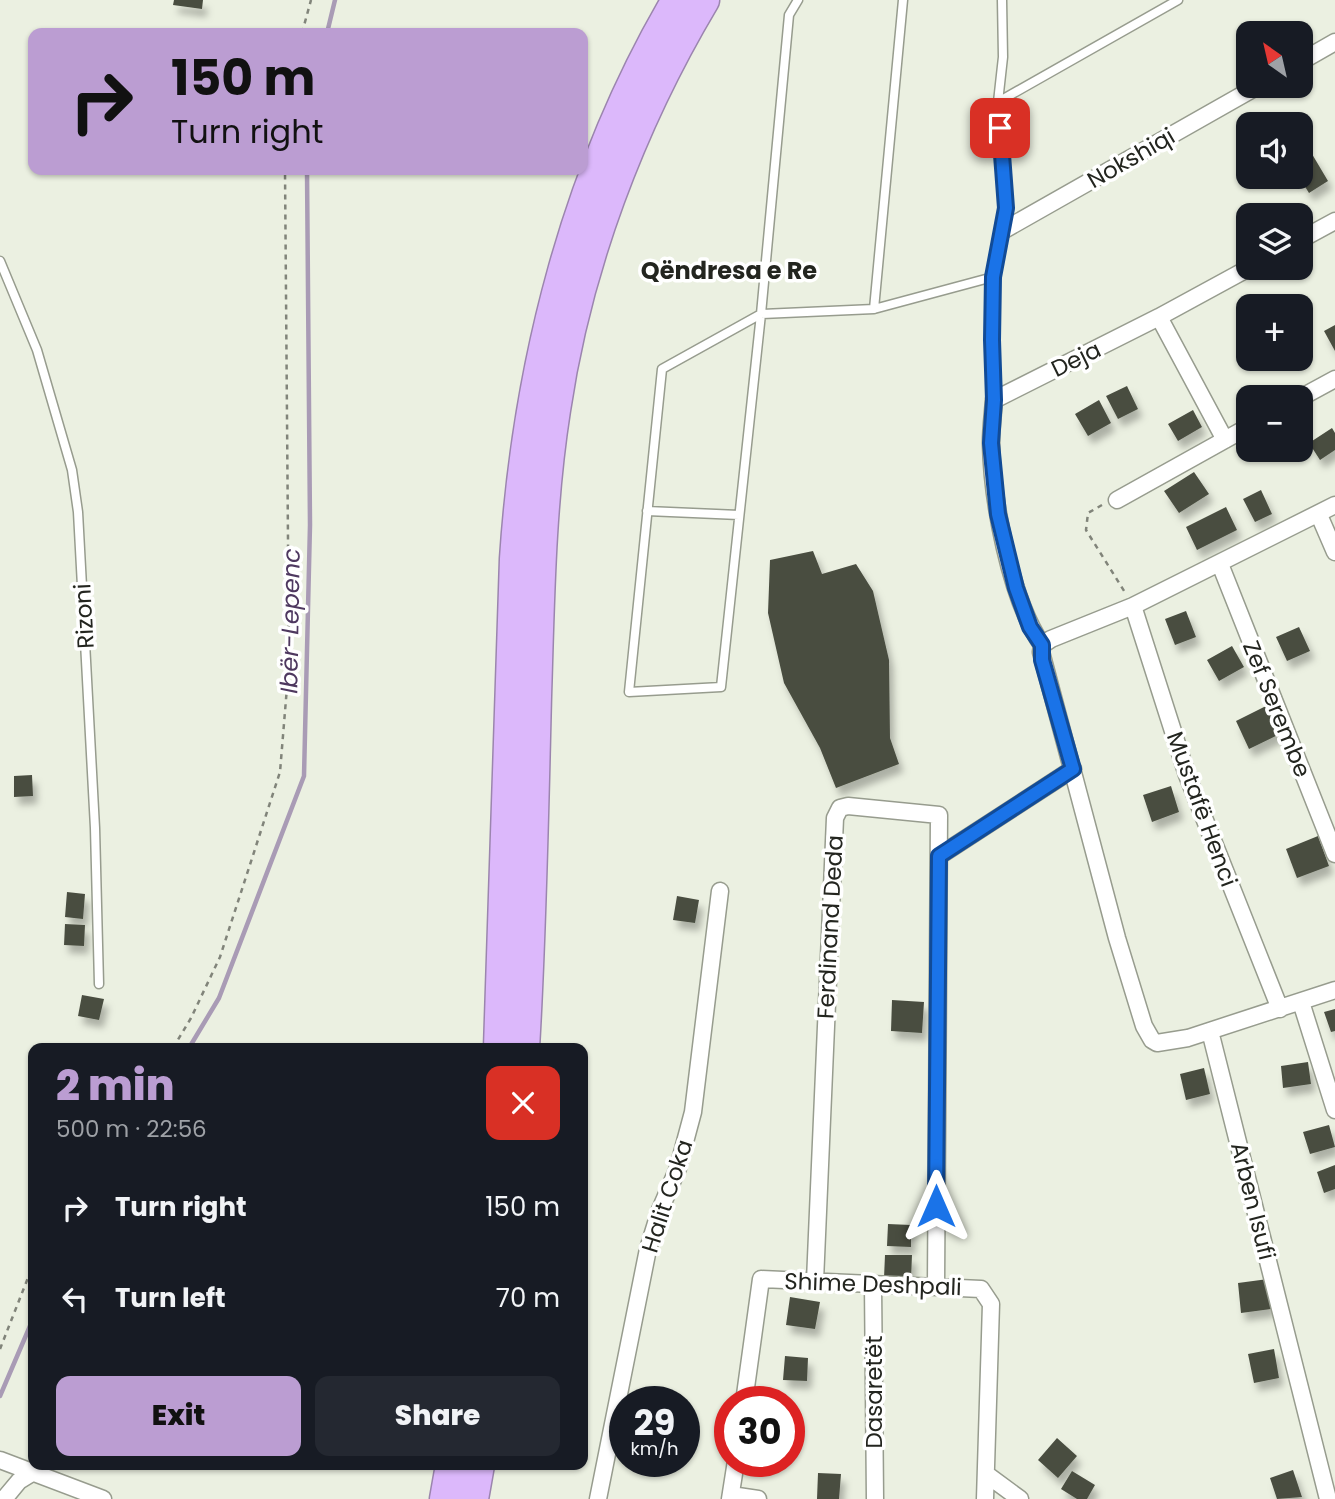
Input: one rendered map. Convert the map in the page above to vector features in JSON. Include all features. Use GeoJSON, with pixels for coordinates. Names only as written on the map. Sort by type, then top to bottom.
{"type":"FeatureCollection","features":[{"type":"Feature","properties":{"kind":"highway"},"geometry":{"type":"LineString","coordinates":[[499,1043],[515,559],[532,404],[551,313],[589,190],[630,91],[677,0]]}},
{"type":"Feature","properties":{"kind":"highway"},"geometry":{"type":"LineString","coordinates":[[524,1043],[541,556],[555,410],[574,315],[610,199],[651,100],[704,0]]}},
{"type":"Feature","properties":{"kind":"highway"},"geometry":{"type":"LineString","coordinates":[[473,1499],[478,1470]]}},
{"type":"Feature","properties":{"kind":"street"},"geometry":{"type":"LineString","coordinates":[[1313,55],[1335,42]]}},
{"type":"Feature","properties":{"kind":"street","name":"Nokshiqi"},"geometry":{"type":"LineString","coordinates":[[1004,230],[1237,98]]}},
{"type":"Feature","properties":{"kind":"street"},"geometry":{"type":"LineString","coordinates":[[1313,233],[1335,220]]}},
{"type":"Feature","properties":{"kind":"street","name":"Deja"},"geometry":{"type":"LineString","coordinates":[[994,400],[1236,275]]}},
{"type":"Feature","properties":{"kind":"street"},"geometry":{"type":"LineString","coordinates":[[1159,317],[1225,440]]}},
{"type":"Feature","properties":{"kind":"street"},"geometry":{"type":"LineString","coordinates":[[1313,391],[1335,379]]}},
{"type":"Feature","properties":{"kind":"street"},"geometry":{"type":"LineString","coordinates":[[994,400],[991,443],[998,514],[1016,588],[1030,627],[1042,645],[1042,660],[1117,938],[1147,1034],[1157,1044],[1210,1031],[1335,990]]}},
{"type":"Feature","properties":{"kind":"street"},"geometry":{"type":"LineString","coordinates":[[1117,500],[1236,434]]}},
{"type":"Feature","properties":{"kind":"street"},"geometry":{"type":"LineString","coordinates":[[1042,645],[1133,606],[1335,505]]}},
{"type":"Feature","properties":{"kind":"street"},"geometry":{"type":"LineString","coordinates":[[1319,515],[1335,552]]}},
{"type":"Feature","properties":{"kind":"street","name":"Zef Serembe"},"geometry":{"type":"LineString","coordinates":[[1220,564],[1335,854]]}},
{"type":"Feature","properties":{"kind":"street","name":"Mustafë Henci"},"geometry":{"type":"LineString","coordinates":[[1133,606],[1187,775],[1280,1009]]}},
{"type":"Feature","properties":{"kind":"street"},"geometry":{"type":"LineString","coordinates":[[939,856],[1073,769]]}},
{"type":"Feature","properties":{"kind":"street","name":"Ferdinand Deda"},"geometry":{"type":"LineString","coordinates":[[815,1281],[837,812],[848,806],[939,815],[936,1286]]}},
{"type":"Feature","properties":{"kind":"street","name":"Halit Coka"},"geometry":{"type":"LineString","coordinates":[[598,1499],[648,1249],[660,1210],[678,1168],[693,1112],[720,891]]}},
{"type":"Feature","properties":{"kind":"street"},"geometry":{"type":"LineString","coordinates":[[1301,1002],[1335,1110]]}},
{"type":"Feature","properties":{"kind":"street","name":"Arben Isufi"},"geometry":{"type":"LineString","coordinates":[[1210,1031],[1328,1499]]}},
{"type":"Feature","properties":{"kind":"street","name":"Shime Deshpali"},"geometry":{"type":"LineString","coordinates":[[746,1386],[761,1279],[981,1289],[991,1304],[985,1499]]}},
{"type":"Feature","properties":{"kind":"street","name":"Dasaretët"},"geometry":{"type":"LineString","coordinates":[[873,1284],[875,1499]]}},
{"type":"Feature","properties":{"kind":"street"},"geometry":{"type":"LineString","coordinates":[[0,1460],[103,1499]]}},
{"type":"Feature","properties":{"kind":"street"},"geometry":{"type":"LineString","coordinates":[[4,1499],[19,1481],[32,1474]]}},
{"type":"Feature","properties":{"kind":"street"},"geometry":{"type":"LineString","coordinates":[[986,1474],[1020,1499]]}},
{"type":"Feature","properties":{"kind":"street"},"geometry":{"type":"LineString","coordinates":[[733,1477],[730,1497],[758,1499]]}},
{"type":"Feature","properties":{"kind":"lane"},"geometry":{"type":"LineString","coordinates":[[798,0],[789,15],[761,314],[721,687],[629,692],[662,369],[761,314],[874,309],[993,277]]}},
{"type":"Feature","properties":{"kind":"lane"},"geometry":{"type":"LineString","coordinates":[[874,309],[903,0]]}},
{"type":"Feature","properties":{"kind":"lane"},"geometry":{"type":"LineString","coordinates":[[994,400],[993,277],[1004,230],[1006,208],[998,102],[1003,57],[1002,0]]}},
{"type":"Feature","properties":{"kind":"lane"},"geometry":{"type":"LineString","coordinates":[[998,102],[1178,0]]}},
{"type":"Feature","properties":{"kind":"lane","name":"Rizoni"},"geometry":{"type":"LineString","coordinates":[[0,261],[37,350],[72,470],[78,512],[95,828],[99,984]]}},
{"type":"Feature","properties":{"kind":"lane"},"geometry":{"type":"LineString","coordinates":[[647,511],[739,515]]}},
{"type":"Feature","properties":{"kind":"path"},"geometry":{"type":"LineString","coordinates":[[303,28],[311,0]]}},
{"type":"Feature","properties":{"kind":"path"},"geometry":{"type":"LineString","coordinates":[[176,1043],[220,957],[280,772],[289,663],[285,175]]}},
{"type":"Feature","properties":{"kind":"path"},"geometry":{"type":"LineString","coordinates":[[1117,500],[1088,513],[1086,530],[1133,606]]}},
{"type":"Feature","properties":{"kind":"path"},"geometry":{"type":"LineString","coordinates":[[0,1349],[28,1278]]}},
{"type":"Feature","properties":{"kind":"building"},"geometry":{"type":"Polygon","coordinates":[[[174,0],[203,0],[202,9],[173,5],[174,0]]]}},
{"type":"Feature","properties":{"kind":"building"},"geometry":{"type":"Polygon","coordinates":[[[1313,156],[1328,181],[1309,193],[1306,189],[1313,189],[1313,156]]]}},
{"type":"Feature","properties":{"kind":"building"},"geometry":{"type":"Polygon","coordinates":[[[1335,325],[1335,351],[1324,331],[1335,325]]]}},
{"type":"Feature","properties":{"kind":"building"},"geometry":{"type":"Polygon","coordinates":[[[1127,386],[1138,409],[1118,419],[1106,396],[1127,386]]]}},
{"type":"Feature","properties":{"kind":"building"},"geometry":{"type":"Polygon","coordinates":[[[1099,400],[1111,423],[1088,436],[1075,414],[1099,400]]]}},
{"type":"Feature","properties":{"kind":"building"},"geometry":{"type":"Polygon","coordinates":[[[1193,410],[1202,427],[1178,441],[1168,424],[1193,410]]]}},
{"type":"Feature","properties":{"kind":"building"},"geometry":{"type":"Polygon","coordinates":[[[1332,428],[1335,433],[1335,450],[1320,460],[1313,449],[1313,440],[1332,428]]]}},
{"type":"Feature","properties":{"kind":"building"},"geometry":{"type":"Polygon","coordinates":[[[1194,472],[1209,494],[1179,513],[1164,491],[1194,472]]]}},
{"type":"Feature","properties":{"kind":"building"},"geometry":{"type":"Polygon","coordinates":[[[1261,490],[1272,514],[1255,522],[1243,499],[1261,490]]]}},
{"type":"Feature","properties":{"kind":"building"},"geometry":{"type":"Polygon","coordinates":[[[1226,507],[1237,530],[1197,550],[1186,527],[1226,507]]]}},
{"type":"Feature","properties":{"kind":"building"},"geometry":{"type":"Polygon","coordinates":[[[813,551],[822,574],[856,564],[873,591],[889,660],[890,738],[899,764],[836,788],[820,748],[784,683],[768,613],[770,560],[813,551]]]}},
{"type":"Feature","properties":{"kind":"building"},"geometry":{"type":"Polygon","coordinates":[[[1186,611],[1196,637],[1175,645],[1165,619],[1186,611]]]}},
{"type":"Feature","properties":{"kind":"building"},"geometry":{"type":"Polygon","coordinates":[[[1299,627],[1310,651],[1287,661],[1276,637],[1299,627]]]}},
{"type":"Feature","properties":{"kind":"building"},"geometry":{"type":"Polygon","coordinates":[[[1232,646],[1244,667],[1219,681],[1207,660],[1232,646]]]}},
{"type":"Feature","properties":{"kind":"building"},"geometry":{"type":"Polygon","coordinates":[[[1266,706],[1280,734],[1249,749],[1236,721],[1266,706]]]}},
{"type":"Feature","properties":{"kind":"building"},"geometry":{"type":"Polygon","coordinates":[[[32,775],[33,796],[14,797],[14,776],[32,775]]]}},
{"type":"Feature","properties":{"kind":"building"},"geometry":{"type":"Polygon","coordinates":[[[1171,786],[1179,812],[1152,822],[1143,795],[1171,786]]]}},
{"type":"Feature","properties":{"kind":"building"},"geometry":{"type":"Polygon","coordinates":[[[1318,836],[1329,866],[1297,878],[1286,849],[1318,836]]]}},
{"type":"Feature","properties":{"kind":"building"},"geometry":{"type":"Polygon","coordinates":[[[67,892],[85,894],[83,919],[65,917],[67,892]]]}},
{"type":"Feature","properties":{"kind":"building"},"geometry":{"type":"Polygon","coordinates":[[[677,896],[699,900],[695,923],[673,920],[677,896]]]}},
{"type":"Feature","properties":{"kind":"building"},"geometry":{"type":"Polygon","coordinates":[[[65,924],[85,925],[84,946],[64,945],[65,924]]]}},
{"type":"Feature","properties":{"kind":"building"},"geometry":{"type":"Polygon","coordinates":[[[82,995],[104,999],[99,1020],[78,1016],[82,995]]]}},
{"type":"Feature","properties":{"kind":"building"},"geometry":{"type":"Polygon","coordinates":[[[892,1000],[924,1002],[922,1033],[891,1031],[892,1000]]]}},
{"type":"Feature","properties":{"kind":"building"},"geometry":{"type":"Polygon","coordinates":[[[1335,1009],[1335,1031],[1331,1032],[1324,1012],[1335,1009]]]}},
{"type":"Feature","properties":{"kind":"building"},"geometry":{"type":"Polygon","coordinates":[[[1308,1062],[1311,1084],[1283,1088],[1281,1066],[1308,1062]]]}},
{"type":"Feature","properties":{"kind":"building"},"geometry":{"type":"Polygon","coordinates":[[[1204,1068],[1210,1094],[1186,1100],[1180,1074],[1204,1068]]]}},
{"type":"Feature","properties":{"kind":"building"},"geometry":{"type":"Polygon","coordinates":[[[1329,1125],[1335,1147],[1310,1154],[1303,1132],[1329,1125]]]}},
{"type":"Feature","properties":{"kind":"building"},"geometry":{"type":"Polygon","coordinates":[[[1335,1165],[1335,1189],[1324,1193],[1317,1172],[1335,1165]]]}},
{"type":"Feature","properties":{"kind":"building"},"geometry":{"type":"Polygon","coordinates":[[[888,1224],[911,1225],[911,1247],[887,1246],[888,1224]]]}},
{"type":"Feature","properties":{"kind":"building"},"geometry":{"type":"Polygon","coordinates":[[[885,1255],[912,1255],[911,1279],[884,1278],[885,1255]]]}},
{"type":"Feature","properties":{"kind":"building"},"geometry":{"type":"Polygon","coordinates":[[[1268,1279],[1271,1309],[1241,1313],[1238,1283],[1268,1279]]]}},
{"type":"Feature","properties":{"kind":"building"},"geometry":{"type":"Polygon","coordinates":[[[790,1297],[820,1302],[815,1329],[786,1325],[790,1297]]]}},
{"type":"Feature","properties":{"kind":"building"},"geometry":{"type":"Polygon","coordinates":[[[1274,1349],[1279,1378],[1254,1383],[1248,1354],[1274,1349]]]}},
{"type":"Feature","properties":{"kind":"building"},"geometry":{"type":"Polygon","coordinates":[[[785,1356],[808,1358],[807,1381],[783,1380],[785,1356]]]}},
{"type":"Feature","properties":{"kind":"building"},"geometry":{"type":"Polygon","coordinates":[[[1057,1438],[1077,1456],[1058,1478],[1038,1460],[1057,1438]]]}},
{"type":"Feature","properties":{"kind":"building"},"geometry":{"type":"Polygon","coordinates":[[[1293,1470],[1302,1497],[1277,1499],[1270,1478],[1293,1470]]]}},
{"type":"Feature","properties":{"kind":"building"},"geometry":{"type":"Polygon","coordinates":[[[1072,1471],[1095,1485],[1087,1499],[1077,1499],[1061,1489],[1072,1471]]]}},
{"type":"Feature","properties":{"kind":"building"},"geometry":{"type":"Polygon","coordinates":[[[818,1473],[841,1474],[839,1499],[817,1499],[818,1473]]]}},
{"type":"Feature","properties":{"kind":"waterway","name":"Ibër-Lepenc"},"geometry":{"type":"LineString","coordinates":[[328,28],[335,0]]}},
{"type":"Feature","properties":{"kind":"waterway","name":"Ibër-Lepenc"},"geometry":{"type":"LineString","coordinates":[[192,1043],[219,998],[304,776],[310,525],[307,175]]}},
{"type":"Feature","properties":{"kind":"waterway","name":"Ibër-Lepenc"},"geometry":{"type":"LineString","coordinates":[[0,1396],[28,1331]]}},
{"type":"Feature","properties":{"kind":"district","name":"Qëndresa e Re"},"geometry":{"type":"Point","coordinates":[729,270]}},
{"type":"Feature","properties":{"kind":"route"},"geometry":{"type":"LineString","coordinates":[[936,1206],[939,856],[1073,769],[1042,660],[1042,645],[1030,627],[1016,588],[998,514],[991,443],[994,400],[993,277],[1004,230],[1006,208],[1000,128]]}}]}
